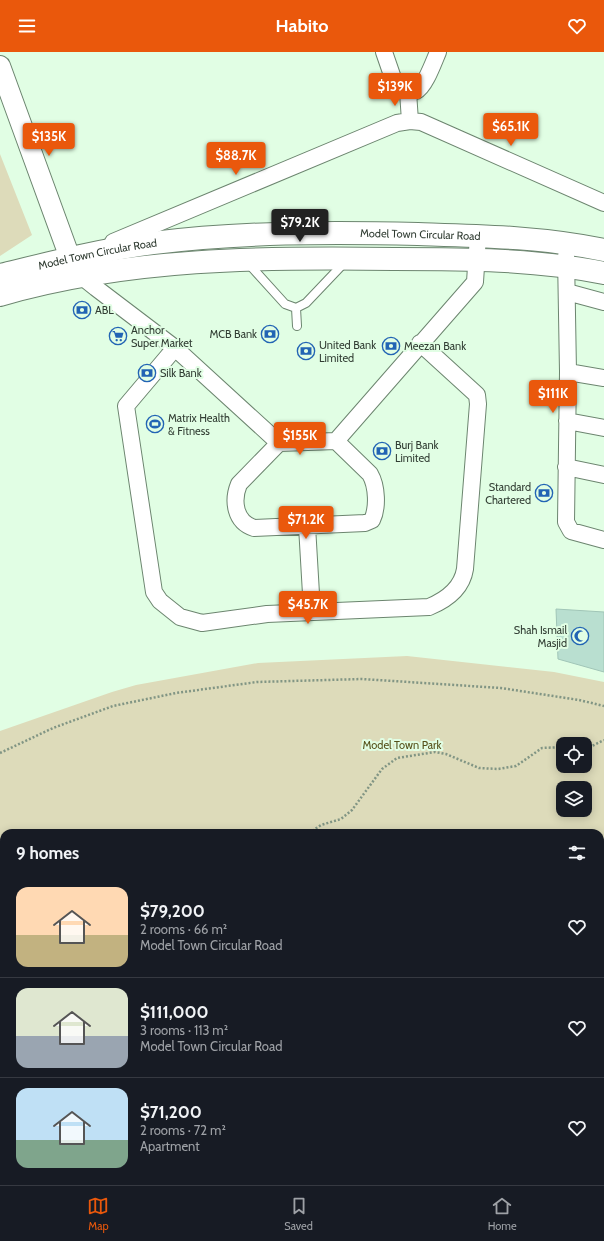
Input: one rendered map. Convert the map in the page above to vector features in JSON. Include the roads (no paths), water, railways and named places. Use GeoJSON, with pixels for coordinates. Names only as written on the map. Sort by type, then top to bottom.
{"type":"FeatureCollection","features":[{"type":"Feature","properties":{"kind":"main road","name":"Model Town Circular Road"},"geometry":{"type":"LineString","coordinates":[[0,295],[76,267],[152,243],[211,237],[294,234],[478,236],[567,242],[604,250]]}},
{"type":"Feature","properties":{"kind":"main road","name":"Model Town Circular Road"},"geometry":{"type":"LineString","coordinates":[[0,275],[76,267],[244,260],[348,258],[476,259],[566,265],[604,273]]}},
{"type":"Feature","properties":{"kind":"street"},"geometry":{"type":"LineString","coordinates":[[384,52],[394,81],[400,90],[408,92],[417,91],[423,84],[438,52]]}},
{"type":"Feature","properties":{"kind":"street"},"geometry":{"type":"LineString","coordinates":[[0,66],[76,267],[174,348],[279,443]]}},
{"type":"Feature","properties":{"kind":"street"},"geometry":{"type":"LineString","coordinates":[[408,92],[410,121]]}},
{"type":"Feature","properties":{"kind":"street"},"geometry":{"type":"LineString","coordinates":[[76,267],[172,219],[397,123],[410,121],[420,122],[604,203]]}},
{"type":"Feature","properties":{"kind":"street"},"geometry":{"type":"LineString","coordinates":[[336,441],[420,343],[475,282],[478,236]]}},
{"type":"Feature","properties":{"kind":"street"},"geometry":{"type":"LineString","coordinates":[[567,242],[567,526],[577,534],[604,540]]}},
{"type":"Feature","properties":{"kind":"street"},"geometry":{"type":"LineString","coordinates":[[567,292],[604,302]]}},
{"type":"Feature","properties":{"kind":"street"},"geometry":{"type":"LineString","coordinates":[[174,348],[126,406],[154,592],[160,602],[180,617],[202,623],[247,616],[312,611],[429,607],[444,599],[460,586],[464,578],[478,404],[477,395],[420,343]]}},
{"type":"Feature","properties":{"kind":"street"},"geometry":{"type":"LineString","coordinates":[[568,372],[604,378]]}},
{"type":"Feature","properties":{"kind":"street"},"geometry":{"type":"LineString","coordinates":[[567,421],[604,428]]}},
{"type":"Feature","properties":{"kind":"street"},"geometry":{"type":"LineString","coordinates":[[336,441],[370,474],[374,481],[376,513],[372,520],[365,522],[308,526],[254,528],[241,522],[237,514],[236,491],[239,484],[279,443],[336,441]]}},
{"type":"Feature","properties":{"kind":"street"},"geometry":{"type":"LineString","coordinates":[[566,468],[604,475]]}},
{"type":"Feature","properties":{"kind":"street"},"geometry":{"type":"LineString","coordinates":[[308,526],[312,611]]}},
{"type":"Feature","properties":{"kind":"lane"},"geometry":{"type":"LineString","coordinates":[[244,260],[285,304],[296,308],[306,303],[348,258]]}},
{"type":"Feature","properties":{"kind":"lane"},"geometry":{"type":"LineString","coordinates":[[296,308],[297,326]]}},
{"type":"Feature","properties":{"kind":"place","name":"ABL"},"geometry":{"type":"Point","coordinates":[82,310]}},
{"type":"Feature","properties":{"kind":"place","name":"MCB Bank"},"geometry":{"type":"Point","coordinates":[270,334]}},
{"type":"Feature","properties":{"kind":"place","name":"Anchor Super Market"},"geometry":{"type":"Point","coordinates":[118,336]}},
{"type":"Feature","properties":{"kind":"place","name":"Meezan Bank"},"geometry":{"type":"Point","coordinates":[391,346]}},
{"type":"Feature","properties":{"kind":"place","name":"United Bank Limited"},"geometry":{"type":"Point","coordinates":[306,351]}},
{"type":"Feature","properties":{"kind":"place","name":"Silk Bank"},"geometry":{"type":"Point","coordinates":[147,373]}},
{"type":"Feature","properties":{"kind":"place","name":"Matrix Health & Fitness"},"geometry":{"type":"Point","coordinates":[155,424]}},
{"type":"Feature","properties":{"kind":"place","name":"Burj Bank Limited"},"geometry":{"type":"Point","coordinates":[382,451]}},
{"type":"Feature","properties":{"kind":"place","name":"Standard Chartered"},"geometry":{"type":"Point","coordinates":[544,493]}},
{"type":"Feature","properties":{"kind":"place","name":"Shah Ismail Masjid"},"geometry":{"type":"Point","coordinates":[580,636]}},
{"type":"Feature","properties":{"kind":"park label","name":"Model Town Park"},"geometry":{"type":"Point","coordinates":[402,745]}}]}
